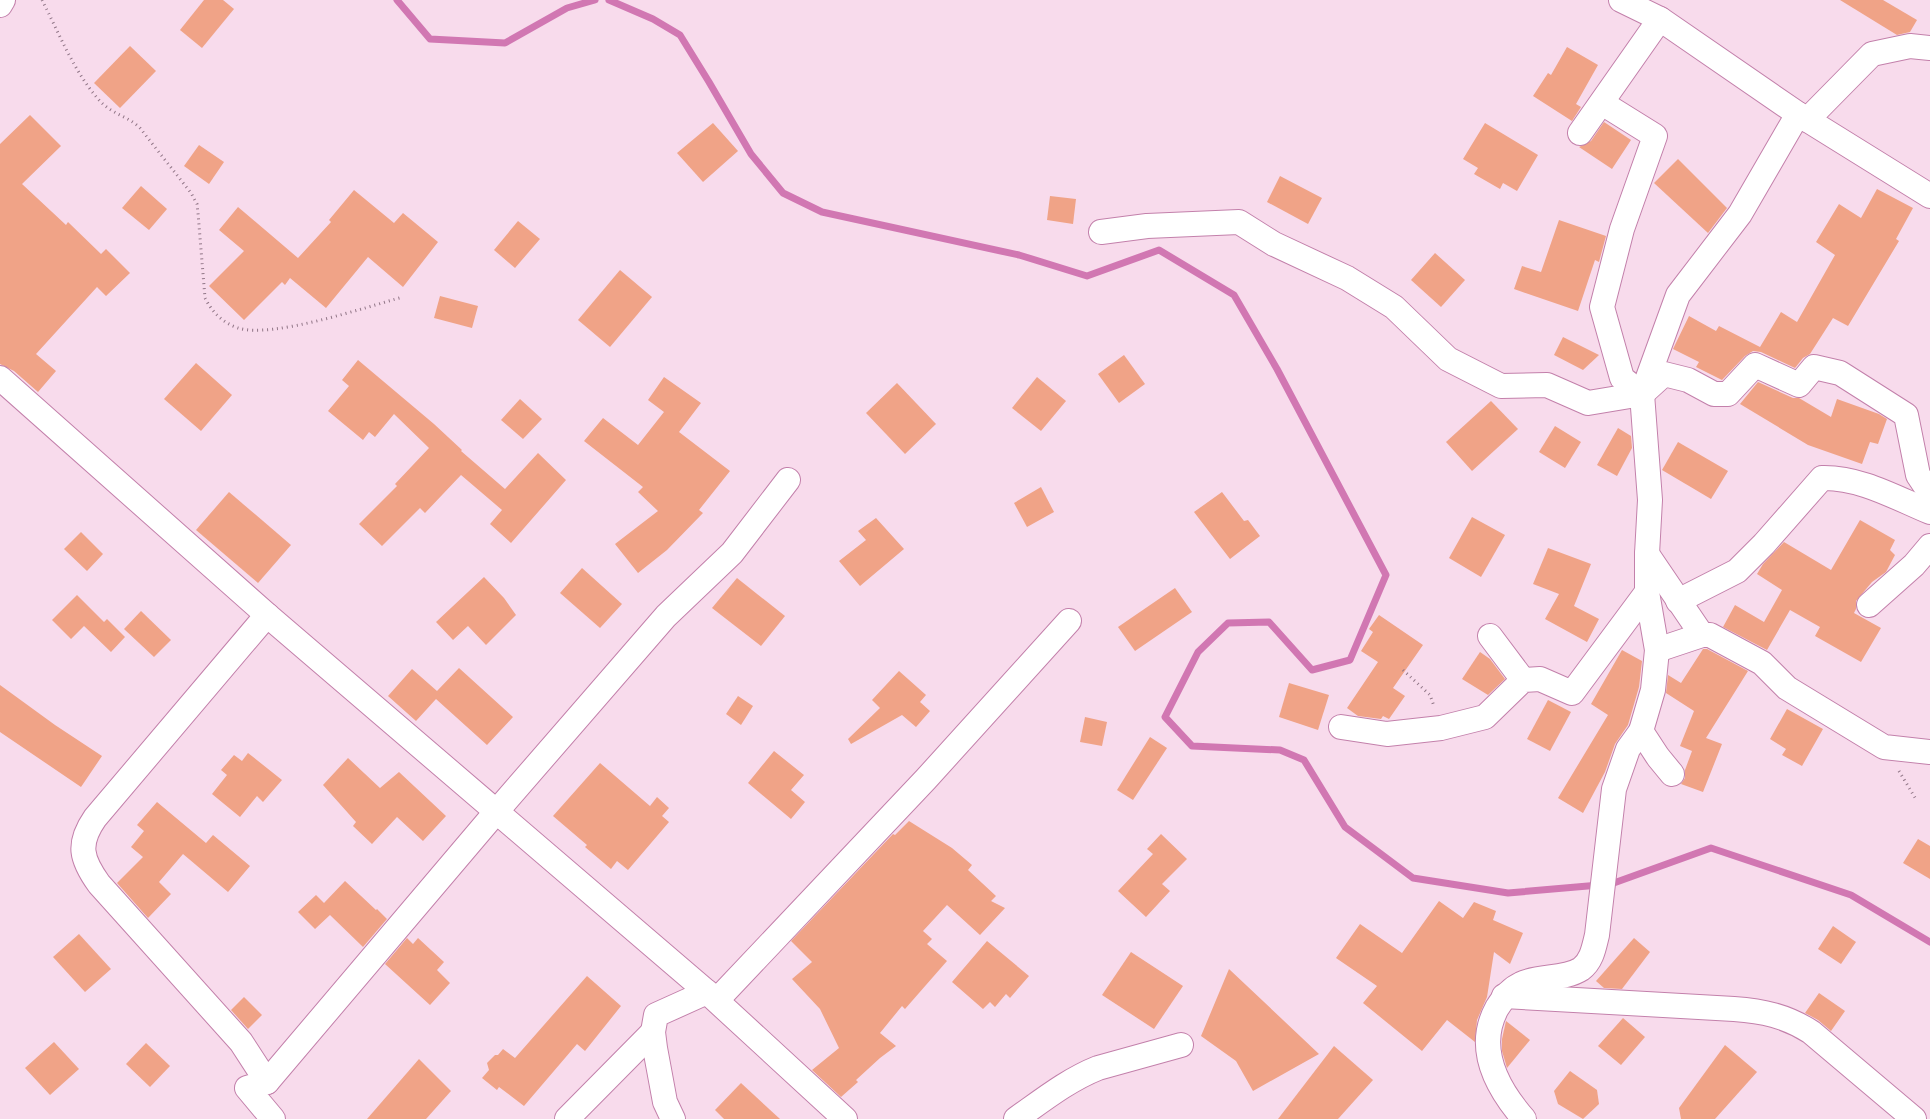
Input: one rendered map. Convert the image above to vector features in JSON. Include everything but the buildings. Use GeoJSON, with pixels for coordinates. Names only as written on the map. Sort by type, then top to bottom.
{"type":"FeatureCollection","features":[{"type":"Feature","properties":{"kind":"street"},"geometry":{"type":"LineString","coordinates":[[0,5],[3,0]]}},
{"type":"Feature","properties":{"kind":"street"},"geometry":{"type":"LineString","coordinates":[[1621,0],[1660,19],[1802,117],[1930,196]]}},
{"type":"Feature","properties":{"kind":"street"},"geometry":{"type":"LineString","coordinates":[[1580,133],[1660,19]]}},
{"type":"Feature","properties":{"kind":"street"},"geometry":{"type":"LineString","coordinates":[[1524,1119],[1511,1104],[1496,1080],[1489,1057],[1487,1038],[1494,1013],[1504,996],[1521,984],[1566,974],[1581,968],[1591,958],[1597,935],[1614,789],[1628,750],[1641,731],[1654,690],[1657,650],[1647,592],[1650,500],[1642,394],[1678,295],[1740,214],[1802,117],[1872,54],[1910,46],[1930,48]]}},
{"type":"Feature","properties":{"kind":"street"},"geometry":{"type":"LineString","coordinates":[[1602,103],[1655,136],[1622,229],[1602,307],[1622,378],[1642,394]]}},
{"type":"Feature","properties":{"kind":"street"},"geometry":{"type":"LineString","coordinates":[[1101,232],[1146,226],[1239,222],[1274,244],[1347,278],[1394,307],[1448,359],[1501,386],[1548,385],[1588,403],[1642,394],[1664,374],[1688,380],[1714,394],[1728,394],[1756,365],[1799,385],[1814,367],[1840,373],[1906,415],[1918,475],[1930,492]]}},
{"type":"Feature","properties":{"kind":"street"},"geometry":{"type":"LineString","coordinates":[[0,378],[267,615],[712,996],[845,1119]]}},
{"type":"Feature","properties":{"kind":"street"},"geometry":{"type":"LineString","coordinates":[[1678,600],[1737,571],[1764,544],[1822,478],[1837,478],[1867,486],[1930,512]]}},
{"type":"Feature","properties":{"kind":"street"},"geometry":{"type":"LineString","coordinates":[[273,1119],[247,1088],[267,1082],[496,812],[666,616],[732,553],[788,480]]}},
{"type":"Feature","properties":{"kind":"street"},"geometry":{"type":"LineString","coordinates":[[1870,606],[1914,565],[1930,546]]}},
{"type":"Feature","properties":{"kind":"street"},"geometry":{"type":"LineString","coordinates":[[1647,554],[1702,635]]}},
{"type":"Feature","properties":{"kind":"street"},"geometry":{"type":"LineString","coordinates":[[1341,727],[1386,734],[1442,728],[1485,717],[1523,680],[1540,679],[1572,693],[1647,592]]}},
{"type":"Feature","properties":{"kind":"street"},"geometry":{"type":"LineString","coordinates":[[267,615],[95,818],[88,829],[82,849],[87,867],[98,884],[241,1042],[267,1082]]}},
{"type":"Feature","properties":{"kind":"street"},"geometry":{"type":"LineString","coordinates":[[673,1119],[665,1102],[653,1032],[656,1015],[712,996],[919,786],[1070,622]]}},
{"type":"Feature","properties":{"kind":"street"},"geometry":{"type":"LineString","coordinates":[[1657,650],[1702,635],[1710,635],[1762,663],[1786,688],[1884,747],[1930,752]]}},
{"type":"Feature","properties":{"kind":"street"},"geometry":{"type":"LineString","coordinates":[[1490,636],[1523,680]]}},
{"type":"Feature","properties":{"kind":"street"},"geometry":{"type":"LineString","coordinates":[[1641,731],[1672,774]]}},
{"type":"Feature","properties":{"kind":"street"},"geometry":{"type":"LineString","coordinates":[[1504,996],[1734,1009],[1782,1017],[1797,1023],[1811,1032],[1914,1119]]}},
{"type":"Feature","properties":{"kind":"street"},"geometry":{"type":"LineString","coordinates":[[567,1119],[653,1032]]}},
{"type":"Feature","properties":{"kind":"street"},"geometry":{"type":"LineString","coordinates":[[1016,1119],[1074,1078],[1098,1068],[1181,1045]]}},
{"type":"Feature","properties":{"kind":"path"},"geometry":{"type":"LineString","coordinates":[[42,0],[76,67],[99,100],[111,111],[132,120],[136,124],[191,193],[197,204],[205,298],[212,310],[223,320],[239,328],[277,329],[403,297]]}},
{"type":"Feature","properties":{"kind":"path"},"geometry":{"type":"LineString","coordinates":[[1403,670],[1430,695],[1442,728]]}},
{"type":"Feature","properties":{"kind":"waterway"},"geometry":{"type":"LineString","coordinates":[[397,0],[430,39],[505,43],[567,8],[595,0]]}},
{"type":"Feature","properties":{"kind":"waterway"},"geometry":{"type":"LineString","coordinates":[[609,0],[653,19],[680,35],[751,154],[783,193],[822,212],[1019,255],[1087,276],[1159,250],[1234,295],[1277,369],[1386,575],[1350,660],[1312,670],[1269,622],[1228,623],[1198,652],[1165,717],[1192,746],[1280,750],[1304,760],[1345,827],[1413,878],[1508,893],[1611,884],[1711,848],[1851,895],[1930,942]]}}]}
